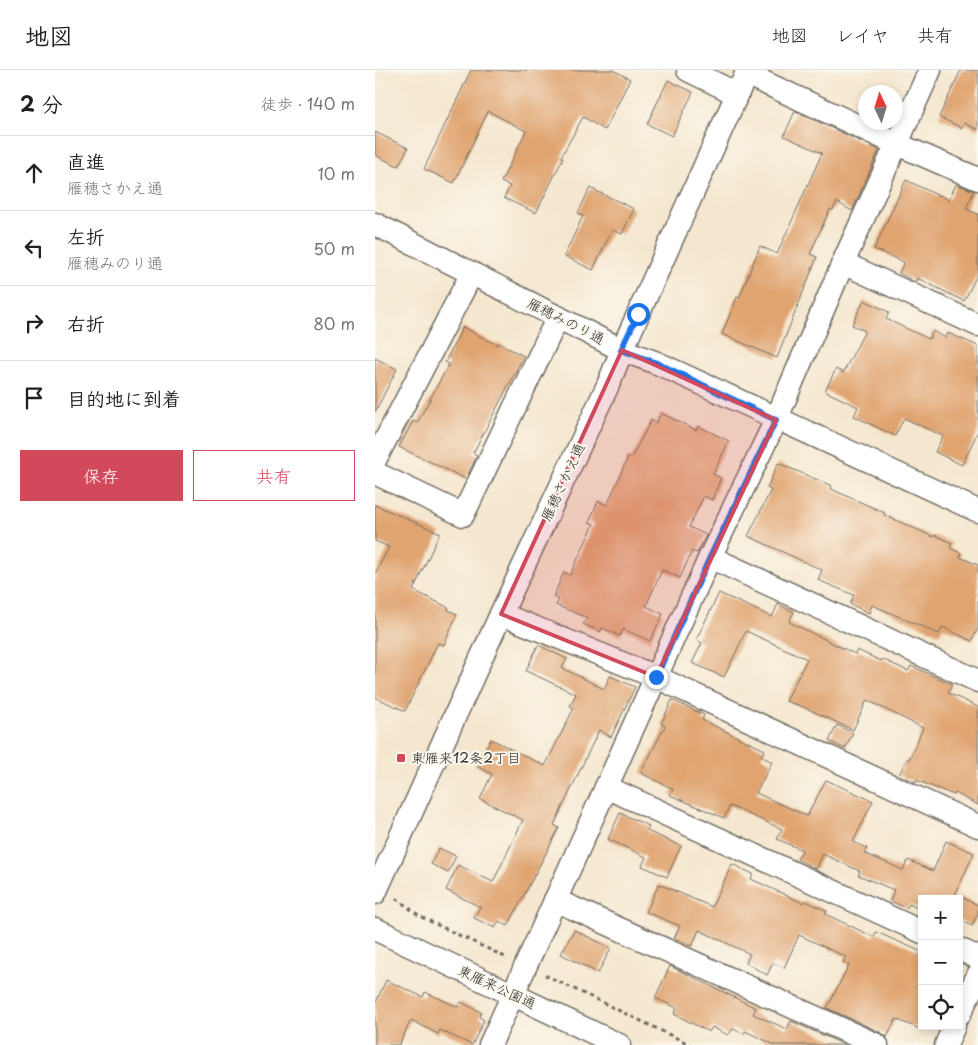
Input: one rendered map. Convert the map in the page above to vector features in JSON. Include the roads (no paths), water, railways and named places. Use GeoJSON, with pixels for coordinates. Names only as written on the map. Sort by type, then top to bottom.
{"type":"FeatureCollection","features":[{"type":"Feature","properties":{"kind":"street"},"geometry":{"type":"LineString","coordinates":[[688,70],[744,79],[978,179]]}},
{"type":"Feature","properties":{"kind":"street"},"geometry":{"type":"LineString","coordinates":[[490,1045],[710,557],[776,420],[843,263],[930,70]]}},
{"type":"Feature","properties":{"kind":"street","name":"雁穂さかえ通"},"geometry":{"type":"LineString","coordinates":[[386,896],[501,614],[608,385],[621,350],[744,79]]}},
{"type":"Feature","properties":{"kind":"street","name":"雁穂みのり通"},"geometry":{"type":"LineString","coordinates":[[375,224],[621,350],[657,363],[776,420],[978,511]]}},
{"type":"Feature","properties":{"kind":"street"},"geometry":{"type":"LineString","coordinates":[[843,263],[978,325]]}},
{"type":"Feature","properties":{"kind":"street"},"geometry":{"type":"LineString","coordinates":[[375,460],[472,273]]}},
{"type":"Feature","properties":{"kind":"street"},"geometry":{"type":"LineString","coordinates":[[375,473],[463,515],[558,317]]}},
{"type":"Feature","properties":{"kind":"street"},"geometry":{"type":"LineString","coordinates":[[710,557],[978,681]]}},
{"type":"Feature","properties":{"kind":"street"},"geometry":{"type":"LineString","coordinates":[[501,614],[656,677],[978,826]]}},
{"type":"Feature","properties":{"kind":"street"},"geometry":{"type":"LineString","coordinates":[[606,787],[918,930]]}},
{"type":"Feature","properties":{"kind":"street"},"geometry":{"type":"LineString","coordinates":[[555,900],[877,1045]]}},
{"type":"Feature","properties":{"kind":"street","name":"東雁来公園通"},"geometry":{"type":"LineString","coordinates":[[375,929],[619,1045]]}},
{"type":"Feature","properties":{"kind":"street"},"geometry":{"type":"LineString","coordinates":[[963,951],[978,958]]}},
{"type":"Feature","properties":{"kind":"street"},"geometry":{"type":"LineString","coordinates":[[963,1007],[978,975]]}},
{"type":"Feature","properties":{"kind":"street"},"geometry":{"type":"LineString","coordinates":[[946,1045],[952,1030]]}},
{"type":"Feature","properties":{"kind":"place","name":"東雁来12条2丁目"},"geometry":{"type":"Point","coordinates":[401,758]}}]}
